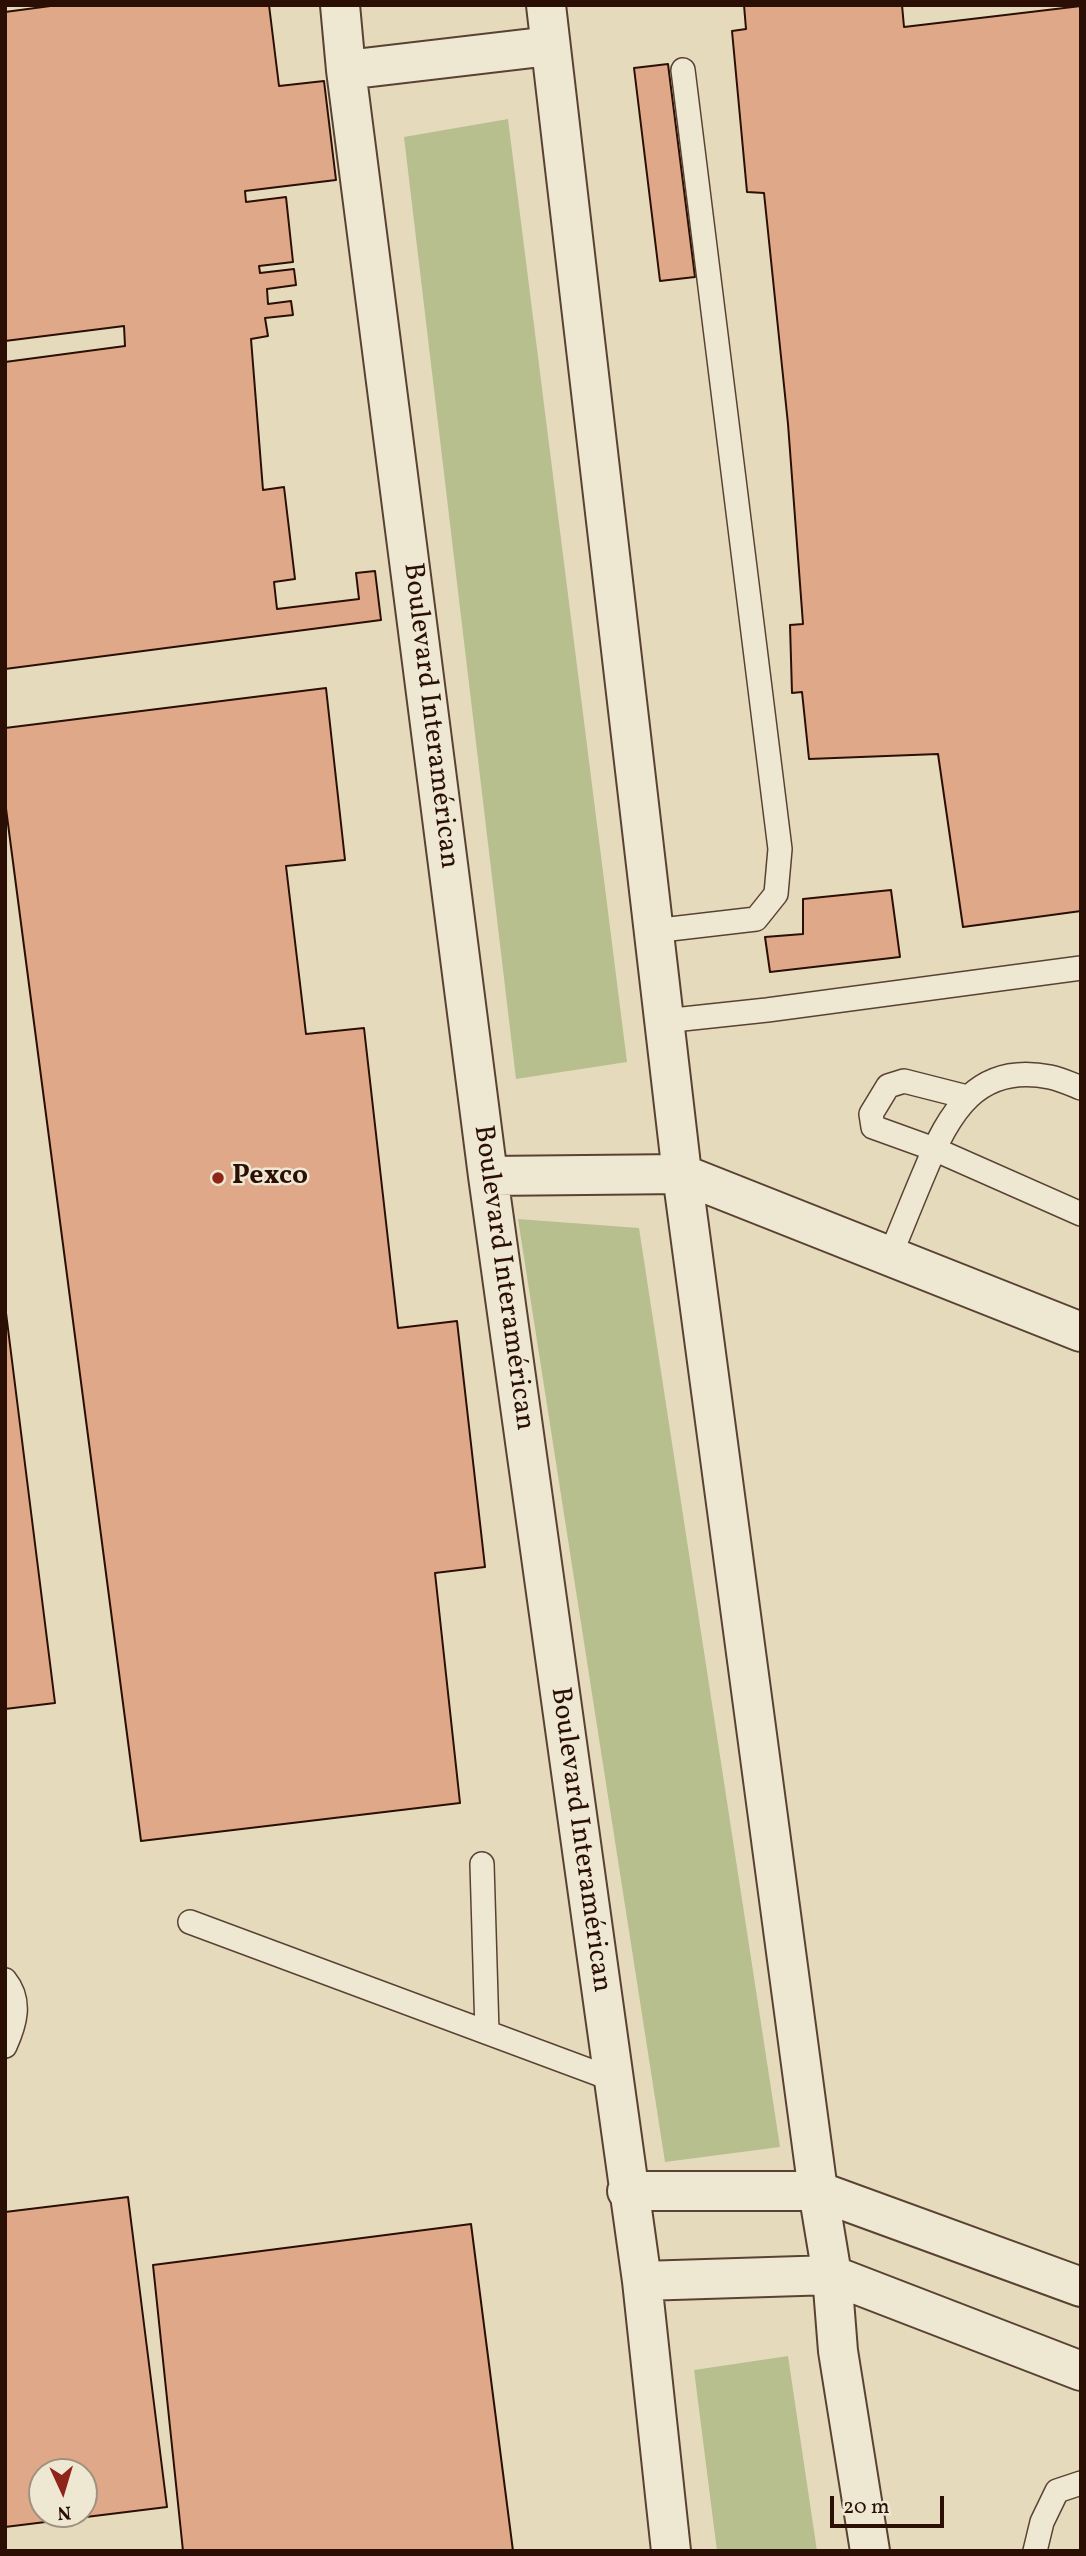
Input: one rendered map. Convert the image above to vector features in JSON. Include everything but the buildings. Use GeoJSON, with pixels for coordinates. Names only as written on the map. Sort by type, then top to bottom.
{"type":"FeatureCollection","features":[{"type":"Feature","properties":{"kind":"street","name":"Boulevard Interamérican"},"geometry":{"type":"LineString","coordinates":[[340,5],[346,70],[488,1176],[627,2191],[642,2281],[671,2551]]}},
{"type":"Feature","properties":{"kind":"street"},"geometry":{"type":"LineString","coordinates":[[546,5],[682,1174],[818,2191],[832,2275],[838,2351],[870,2551]]}},
{"type":"Feature","properties":{"kind":"street"},"geometry":{"type":"LineString","coordinates":[[346,70],[550,46]]}},
{"type":"Feature","properties":{"kind":"street"},"geometry":{"type":"LineString","coordinates":[[488,1176],[682,1174],[1081,1332]]}},
{"type":"Feature","properties":{"kind":"street"},"geometry":{"type":"LineString","coordinates":[[627,2191],[818,2191],[1081,2287]]}},
{"type":"Feature","properties":{"kind":"street"},"geometry":{"type":"LineString","coordinates":[[642,2281],[832,2275],[1081,2371]]}},
{"type":"Feature","properties":{"kind":"lane"},"geometry":{"type":"LineString","coordinates":[[653,931],[756,919],[776,894],[780,849],[683,70]]}},
{"type":"Feature","properties":{"kind":"lane"},"geometry":{"type":"LineString","coordinates":[[664,1021],[1081,968]]}},
{"type":"Feature","properties":{"kind":"lane"},"geometry":{"type":"LineString","coordinates":[[890,1256],[934,1149],[950,1118],[967,1097],[990,1082],[1017,1075],[1051,1077],[1081,1088]]}},
{"type":"Feature","properties":{"kind":"lane"},"geometry":{"type":"LineString","coordinates":[[967,1097],[904,1081],[888,1086],[871,1114],[873,1127],[934,1149],[1081,1214]]}},
{"type":"Feature","properties":{"kind":"lane"},"geometry":{"type":"LineString","coordinates":[[482,1864],[487,2032]]}},
{"type":"Feature","properties":{"kind":"lane"},"geometry":{"type":"LineString","coordinates":[[190,1922],[612,2079]]}},
{"type":"Feature","properties":{"kind":"lane"},"geometry":{"type":"LineString","coordinates":[[5,1980],[14,2000],[17,2021],[5,2046]]}},
{"type":"Feature","properties":{"kind":"lane"},"geometry":{"type":"LineString","coordinates":[[1035,2551],[1042,2522],[1057,2491],[1081,2483]]}},
{"type":"Feature","properties":{"kind":"green space"},"geometry":{"type":"Polygon","coordinates":[[[508,119],[627,1062],[516,1079],[404,137],[508,119]]]}},
{"type":"Feature","properties":{"kind":"green space"},"geometry":{"type":"Polygon","coordinates":[[[518,1219],[639,1228],[780,2147],[665,2162],[518,1219]]]}},
{"type":"Feature","properties":{"kind":"green space"},"geometry":{"type":"Polygon","coordinates":[[[788,2356],[817,2551],[717,2551],[694,2370],[788,2356]]]}},
{"type":"Feature","properties":{"kind":"place","name":"Pexco"},"geometry":{"type":"Point","coordinates":[218,1178]}}]}
